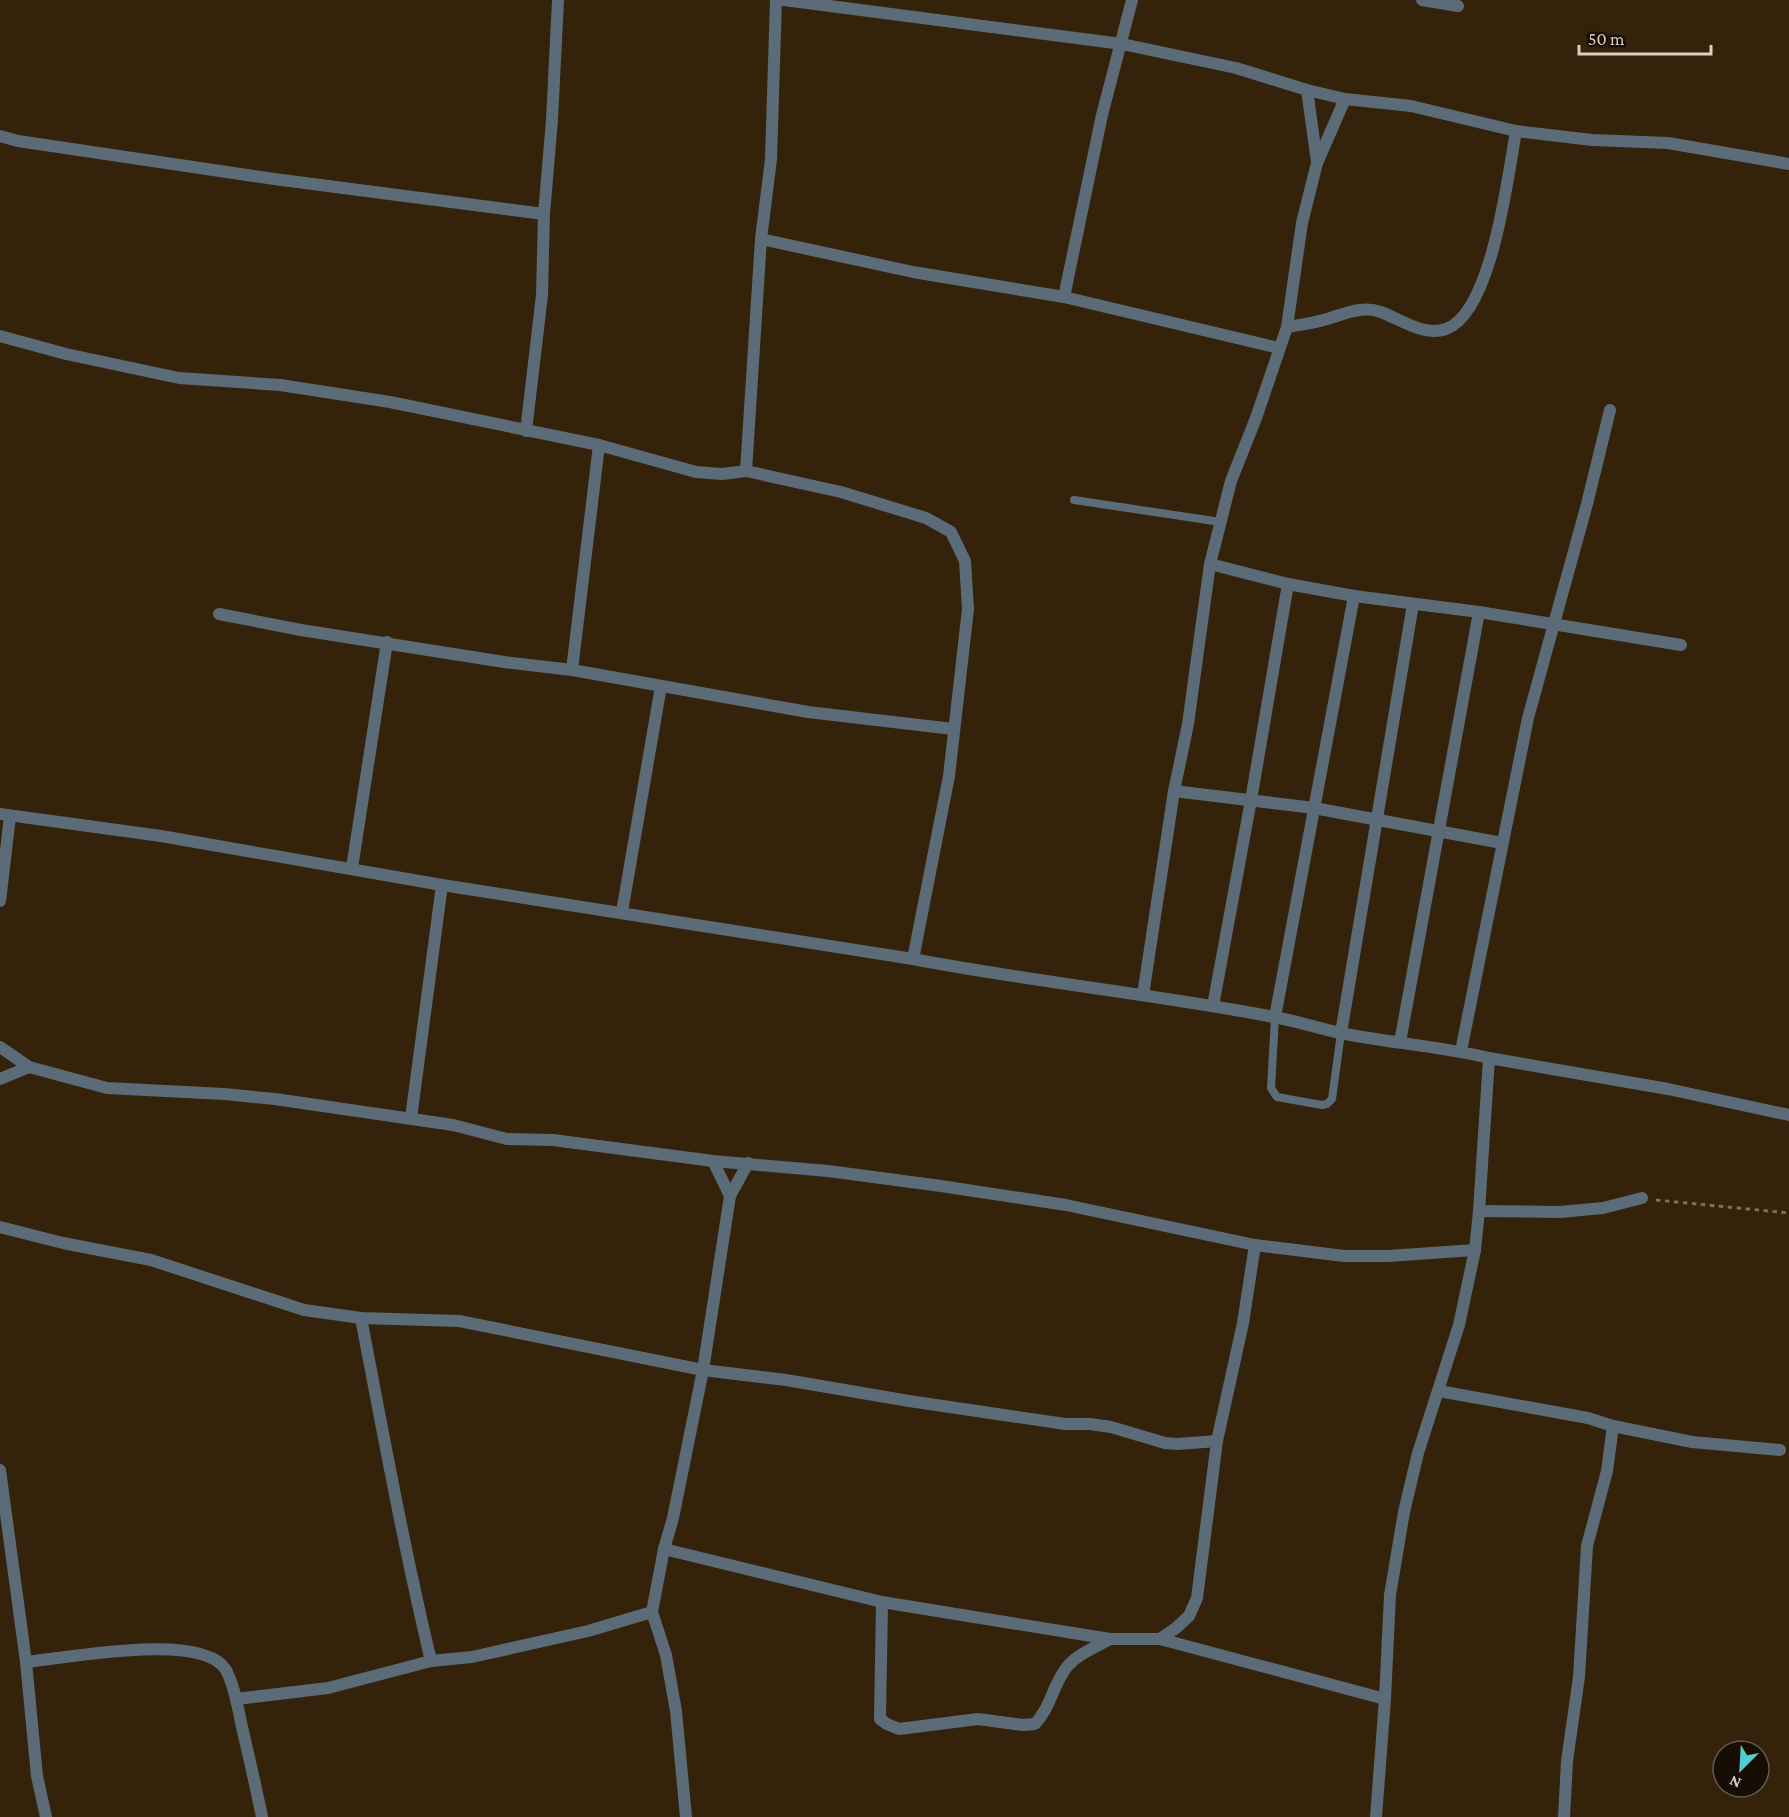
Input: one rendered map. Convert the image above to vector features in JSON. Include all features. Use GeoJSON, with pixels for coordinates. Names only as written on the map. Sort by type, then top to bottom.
{"type":"FeatureCollection","features":[{"type":"Feature","properties":{"kind":"street"},"geometry":{"type":"LineString","coordinates":[[526,431],[542,295],[544,214],[552,120],[558,0]]}},
{"type":"Feature","properties":{"kind":"street"},"geometry":{"type":"LineString","coordinates":[[746,471],[761,239],[771,159],[777,0]]}},
{"type":"Feature","properties":{"kind":"street"},"geometry":{"type":"LineString","coordinates":[[784,0],[1122,44],[1236,68],[1345,99],[1411,106],[1516,131],[1592,140],[1668,143],[1789,164]]}},
{"type":"Feature","properties":{"kind":"street"},"geometry":{"type":"LineString","coordinates":[[1064,297],[1102,115],[1132,0]]}},
{"type":"Feature","properties":{"kind":"street"},"geometry":{"type":"LineString","coordinates":[[1422,0],[1458,6]]}},
{"type":"Feature","properties":{"kind":"street"},"geometry":{"type":"LineString","coordinates":[[1307,90],[1317,163]]}},
{"type":"Feature","properties":{"kind":"street"},"geometry":{"type":"LineString","coordinates":[[1143,995],[1174,791],[1188,724],[1210,564],[1231,481],[1256,418],[1287,327],[1302,223],[1317,163],[1345,99]]}},
{"type":"Feature","properties":{"kind":"street"},"geometry":{"type":"LineString","coordinates":[[1287,327],[1326,320],[1363,309],[1380,312],[1405,325],[1424,330],[1445,330],[1462,318],[1483,282],[1496,236],[1516,131]]}},
{"type":"Feature","properties":{"kind":"street"},"geometry":{"type":"LineString","coordinates":[[0,136],[18,141],[250,175],[544,214]]}},
{"type":"Feature","properties":{"kind":"street"},"geometry":{"type":"LineString","coordinates":[[761,239],[913,272],[1064,297],[1279,348]]}},
{"type":"Feature","properties":{"kind":"street"},"geometry":{"type":"LineString","coordinates":[[0,336],[66,354],[179,378],[280,385],[390,402],[599,445],[696,472],[722,474],[746,471],[841,492],[926,518],[951,532],[965,561],[968,609],[949,776],[913,959]]}},
{"type":"Feature","properties":{"kind":"street"},"geometry":{"type":"LineString","coordinates":[[1461,1051],[1528,718],[1587,504],[1610,410]]}},
{"type":"Feature","properties":{"kind":"street"},"geometry":{"type":"LineString","coordinates":[[572,670],[599,445]]}},
{"type":"Feature","properties":{"kind":"street"},"geometry":{"type":"LineString","coordinates":[[1210,564],[1288,584],[1354,596],[1479,612],[1681,645]]}},
{"type":"Feature","properties":{"kind":"street"},"geometry":{"type":"LineString","coordinates":[[1213,1006],[1288,584]]}},
{"type":"Feature","properties":{"kind":"street"},"geometry":{"type":"LineString","coordinates":[[1275,1017],[1354,596]]}},
{"type":"Feature","properties":{"kind":"street"},"geometry":{"type":"LineString","coordinates":[[1341,1033],[1413,604]]}},
{"type":"Feature","properties":{"kind":"street"},"geometry":{"type":"LineString","coordinates":[[1400,1042],[1479,612]]}},
{"type":"Feature","properties":{"kind":"street"},"geometry":{"type":"LineString","coordinates":[[219,614],[301,630],[504,662],[572,670],[808,712],[953,729]]}},
{"type":"Feature","properties":{"kind":"street"},"geometry":{"type":"LineString","coordinates":[[352,868],[387,642]]}},
{"type":"Feature","properties":{"kind":"street"},"geometry":{"type":"LineString","coordinates":[[622,912],[662,686]]}},
{"type":"Feature","properties":{"kind":"street"},"geometry":{"type":"LineString","coordinates":[[1174,791],[1314,808],[1502,843]]}},
{"type":"Feature","properties":{"kind":"street"},"geometry":{"type":"LineString","coordinates":[[0,901],[5,815],[161,836],[442,885],[622,912],[1033,980],[1213,1006],[1275,1017],[1341,1033],[1461,1051],[1789,1114]]}},
{"type":"Feature","properties":{"kind":"street"},"geometry":{"type":"LineString","coordinates":[[411,1119],[442,885]]}},
{"type":"Feature","properties":{"kind":"street"},"geometry":{"type":"LineString","coordinates":[[0,1047],[29,1067],[107,1088],[224,1094],[453,1125],[507,1139],[553,1140],[713,1161],[828,1171],[1066,1205],[1255,1245],[1344,1256],[1388,1256],[1475,1250]]}},
{"type":"Feature","properties":{"kind":"street"},"geometry":{"type":"LineString","coordinates":[[1376,1817],[1390,1595],[1402,1524],[1418,1453],[1459,1325],[1475,1250],[1489,1058]]}},
{"type":"Feature","properties":{"kind":"street"},"geometry":{"type":"LineString","coordinates":[[0,1079],[29,1067]]}},
{"type":"Feature","properties":{"kind":"street"},"geometry":{"type":"LineString","coordinates":[[713,1161],[730,1196]]}},
{"type":"Feature","properties":{"kind":"street"},"geometry":{"type":"LineString","coordinates":[[686,1817],[676,1712],[666,1655],[652,1612],[703,1370],[730,1196],[748,1163]]}},
{"type":"Feature","properties":{"kind":"street"},"geometry":{"type":"LineString","coordinates":[[1479,1211],[1560,1212],[1603,1208],[1642,1198]]}},
{"type":"Feature","properties":{"kind":"street"},"geometry":{"type":"LineString","coordinates":[[0,1227],[63,1243],[151,1260],[304,1310],[361,1318],[459,1321],[703,1370],[786,1380],[1065,1424],[1111,1426],[1165,1443],[1216,1441]]}},
{"type":"Feature","properties":{"kind":"street"},"geometry":{"type":"LineString","coordinates":[[1160,1639],[1189,1616],[1197,1598],[1216,1441],[1241,1334],[1255,1245]]}},
{"type":"Feature","properties":{"kind":"street"},"geometry":{"type":"LineString","coordinates":[[361,1318],[396,1504],[431,1661]]}},
{"type":"Feature","properties":{"kind":"street"},"geometry":{"type":"LineString","coordinates":[[1439,1391],[1588,1418],[1613,1426],[1692,1442],[1780,1450]]}},
{"type":"Feature","properties":{"kind":"street"},"geometry":{"type":"LineString","coordinates":[[1564,1817],[1567,1761],[1579,1677],[1587,1545],[1607,1471],[1613,1426]]}},
{"type":"Feature","properties":{"kind":"street"},"geometry":{"type":"LineString","coordinates":[[0,1470],[26,1662],[37,1776],[46,1817]]}},
{"type":"Feature","properties":{"kind":"street"},"geometry":{"type":"LineString","coordinates":[[664,1550],[882,1602],[1110,1639],[1160,1639],[1385,1699]]}},
{"type":"Feature","properties":{"kind":"street"},"geometry":{"type":"LineString","coordinates":[[882,1602],[880,1719],[899,1729],[978,1719],[1023,1725],[1035,1724],[1044,1714],[1064,1669],[1110,1639]]}},
{"type":"Feature","properties":{"kind":"street"},"geometry":{"type":"LineString","coordinates":[[236,1699],[328,1688],[431,1661],[472,1657],[588,1631],[652,1612]]}},
{"type":"Feature","properties":{"kind":"street"},"geometry":{"type":"LineString","coordinates":[[26,1662],[156,1647],[208,1655],[225,1669],[236,1699],[262,1817]]}},
{"type":"Feature","properties":{"kind":"lane"},"geometry":{"type":"LineString","coordinates":[[1074,500],[1221,522]]}},
{"type":"Feature","properties":{"kind":"lane"},"geometry":{"type":"LineString","coordinates":[[1275,1017],[1271,1088],[1277,1097],[1327,1104],[1332,1099],[1341,1033]]}},
{"type":"Feature","properties":{"kind":"path"},"geometry":{"type":"LineString","coordinates":[[1642,1198],[1789,1213]]}}]}
